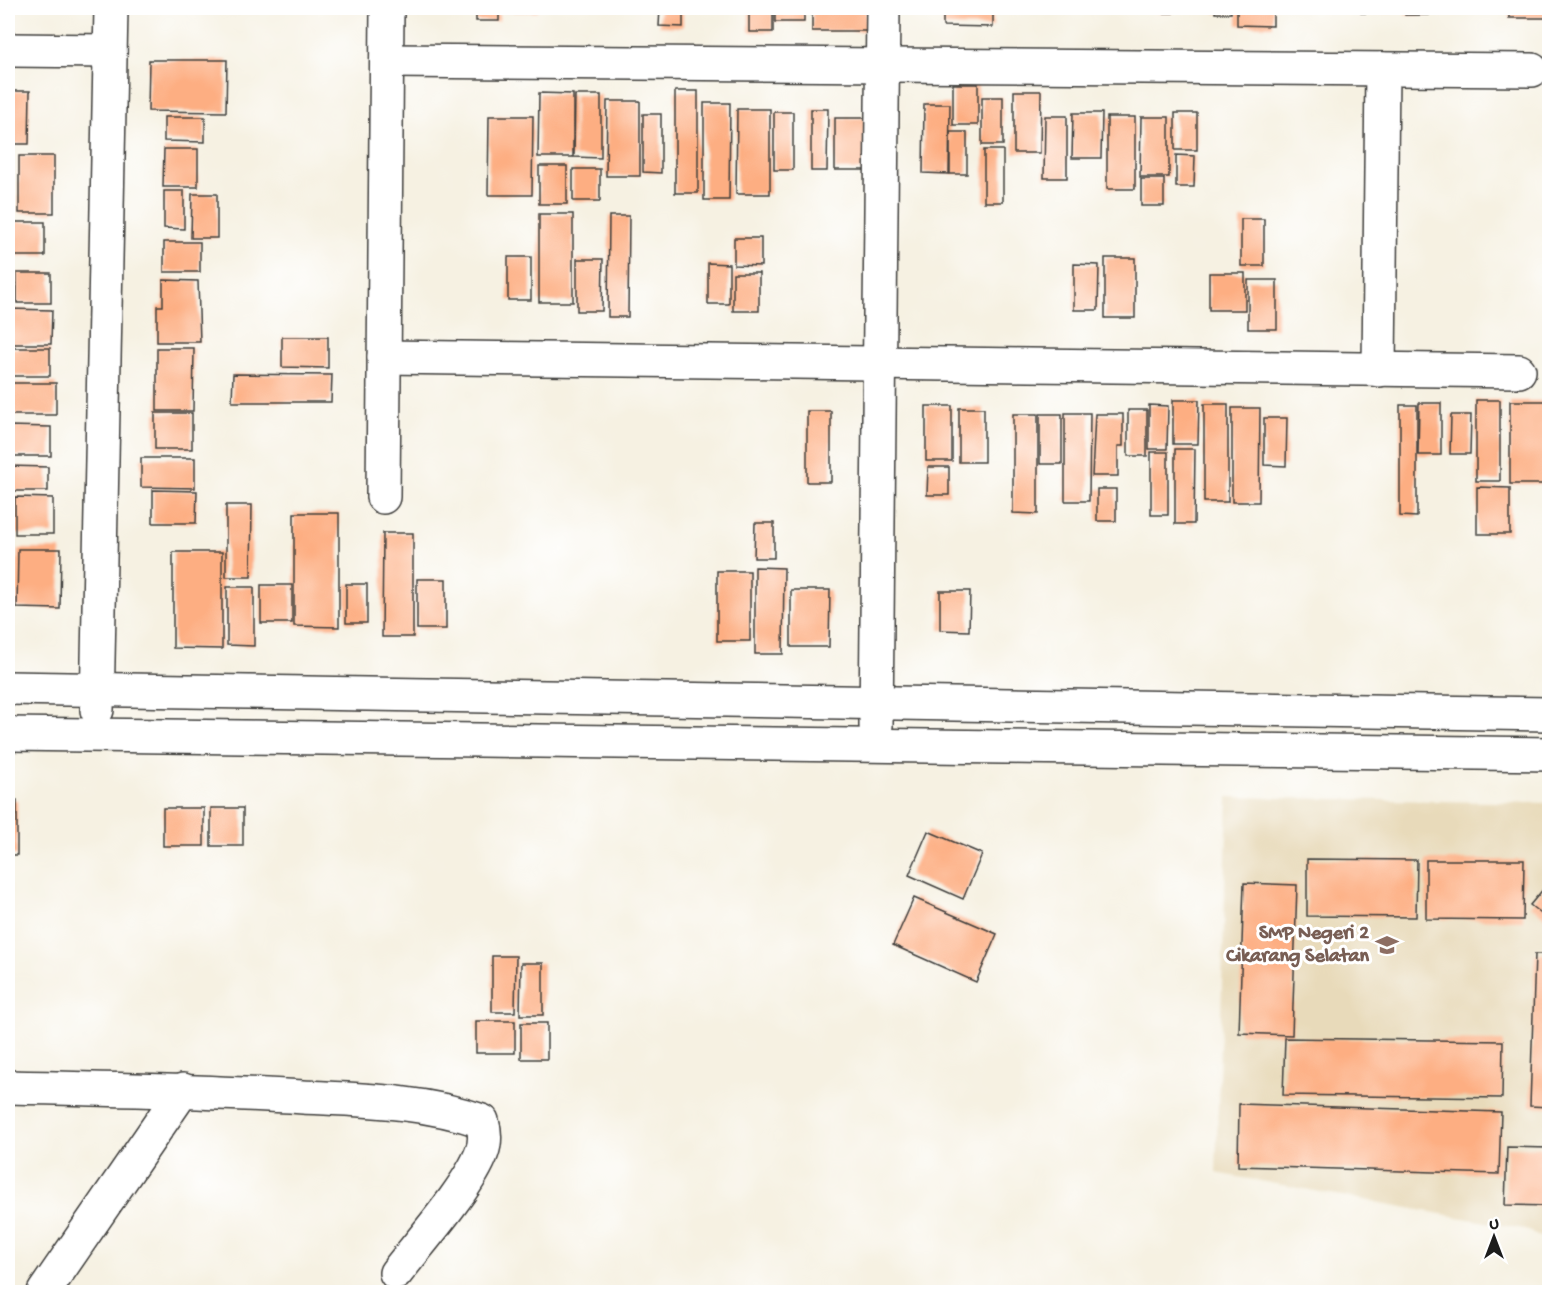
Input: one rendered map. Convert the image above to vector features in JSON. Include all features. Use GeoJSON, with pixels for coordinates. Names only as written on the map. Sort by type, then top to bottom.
{"type":"FeatureCollection","features":[{"type":"Feature","properties":{"kind":"street"},"geometry":{"type":"LineString","coordinates":[[95,735],[98,688],[111,8]]}},
{"type":"Feature","properties":{"kind":"street"},"geometry":{"type":"LineString","coordinates":[[383,497],[387,8]]}},
{"type":"Feature","properties":{"kind":"street"},"geometry":{"type":"LineString","coordinates":[[876,747],[883,8]]}},
{"type":"Feature","properties":{"kind":"street"},"geometry":{"type":"LineString","coordinates":[[8,50],[110,51]]}},
{"type":"Feature","properties":{"kind":"street"},"geometry":{"type":"LineString","coordinates":[[387,61],[1532,70]]}},
{"type":"Feature","properties":{"kind":"street"},"geometry":{"type":"LineString","coordinates":[[1379,370],[1382,69]]}},
{"type":"Feature","properties":{"kind":"street"},"geometry":{"type":"LineString","coordinates":[[384,357],[1519,371]]}},
{"type":"Feature","properties":{"kind":"street"},"geometry":{"type":"LineString","coordinates":[[8,688],[1550,714]]}},
{"type":"Feature","properties":{"kind":"street"},"geometry":{"type":"LineString","coordinates":[[8,734],[1550,754]]}},
{"type":"Feature","properties":{"kind":"street"},"geometry":{"type":"LineString","coordinates":[[8,1088],[183,1090],[392,1102],[457,1112],[482,1121],[486,1133],[482,1153],[462,1186],[396,1273]]}},
{"type":"Feature","properties":{"kind":"street"},"geometry":{"type":"LineString","coordinates":[[44,1293],[183,1090]]}},
{"type":"Feature","properties":{"kind":"shaded area","name":"SMP Negeri 2 Cikarang Selatan"},"geometry":{"type":"Polygon","coordinates":[[[1228,797],[1549,803],[1549,1240],[1524,1229],[1216,1173],[1228,797]]]}},
{"type":"Feature","properties":{"kind":"building"},"geometry":{"type":"Polygon","coordinates":[[[476,8],[499,8],[499,21],[476,21],[476,8]]]}},
{"type":"Feature","properties":{"kind":"building"},"geometry":{"type":"Polygon","coordinates":[[[505,8],[538,8],[538,12],[505,12],[505,8]]]}},
{"type":"Feature","properties":{"kind":"building"},"geometry":{"type":"Polygon","coordinates":[[[660,8],[683,8],[683,27],[659,26],[660,8]]]}},
{"type":"Feature","properties":{"kind":"building"},"geometry":{"type":"Polygon","coordinates":[[[749,8],[773,8],[773,32],[749,32],[749,8]]]}},
{"type":"Feature","properties":{"kind":"building"},"geometry":{"type":"Polygon","coordinates":[[[775,8],[804,8],[804,22],[775,22],[775,8]]]}},
{"type":"Feature","properties":{"kind":"building"},"geometry":{"type":"Polygon","coordinates":[[[812,8],[866,8],[866,31],[812,31],[812,8]]]}},
{"type":"Feature","properties":{"kind":"building"},"geometry":{"type":"Polygon","coordinates":[[[943,8],[993,8],[993,27],[943,26],[943,8]]]}},
{"type":"Feature","properties":{"kind":"building"},"geometry":{"type":"Polygon","coordinates":[[[1158,8],[1173,8],[1173,13],[1158,13],[1158,8]]]}},
{"type":"Feature","properties":{"kind":"building"},"geometry":{"type":"Polygon","coordinates":[[[1215,8],[1231,8],[1231,13],[1215,13],[1215,8]]]}},
{"type":"Feature","properties":{"kind":"building"},"geometry":{"type":"Polygon","coordinates":[[[1237,8],[1273,8],[1273,26],[1237,25],[1237,8]]]}},
{"type":"Feature","properties":{"kind":"building"},"geometry":{"type":"Polygon","coordinates":[[[1361,8],[1392,8],[1392,13],[1361,13],[1361,8]]]}},
{"type":"Feature","properties":{"kind":"building"},"geometry":{"type":"Polygon","coordinates":[[[1405,8],[1429,8],[1429,15],[1405,15],[1405,8]]]}},
{"type":"Feature","properties":{"kind":"building"},"geometry":{"type":"Polygon","coordinates":[[[1455,8],[1477,8],[1477,12],[1455,12],[1455,8]]]}},
{"type":"Feature","properties":{"kind":"building"},"geometry":{"type":"Polygon","coordinates":[[[1483,8],[1502,8],[1502,13],[1483,13],[1483,8]]]}},
{"type":"Feature","properties":{"kind":"building"},"geometry":{"type":"Polygon","coordinates":[[[1509,8],[1550,8],[1550,18],[1509,18],[1509,8]]]}},
{"type":"Feature","properties":{"kind":"building"},"geometry":{"type":"Polygon","coordinates":[[[149,60],[227,60],[226,112],[148,111],[149,60]]]}},
{"type":"Feature","properties":{"kind":"building"},"geometry":{"type":"Polygon","coordinates":[[[953,84],[978,84],[978,125],[953,125],[953,84]]]}},
{"type":"Feature","properties":{"kind":"building"},"geometry":{"type":"Polygon","coordinates":[[[8,91],[30,91],[29,144],[8,144],[8,91]]]}},
{"type":"Feature","properties":{"kind":"building"},"geometry":{"type":"Polygon","coordinates":[[[675,91],[698,91],[698,193],[675,193],[675,91]]]}},
{"type":"Feature","properties":{"kind":"building"},"geometry":{"type":"Polygon","coordinates":[[[1014,91],[1041,91],[1040,153],[1014,153],[1014,91]]]}},
{"type":"Feature","properties":{"kind":"building"},"geometry":{"type":"Polygon","coordinates":[[[539,93],[573,94],[573,157],[538,157],[539,93]]]}},
{"type":"Feature","properties":{"kind":"building"},"geometry":{"type":"Polygon","coordinates":[[[575,95],[601,95],[601,158],[574,157],[575,95]]]}},
{"type":"Feature","properties":{"kind":"building"},"geometry":{"type":"Polygon","coordinates":[[[982,97],[1003,97],[1003,145],[982,145],[982,97]]]}},
{"type":"Feature","properties":{"kind":"building"},"geometry":{"type":"Polygon","coordinates":[[[607,101],[640,101],[640,176],[606,176],[607,101]]]}},
{"type":"Feature","properties":{"kind":"building"},"geometry":{"type":"Polygon","coordinates":[[[704,103],[730,103],[729,200],[704,200],[704,103]]]}},
{"type":"Feature","properties":{"kind":"building"},"geometry":{"type":"Polygon","coordinates":[[[924,104],[950,104],[949,174],[923,173],[924,104]]]}},
{"type":"Feature","properties":{"kind":"building"},"geometry":{"type":"Polygon","coordinates":[[[737,109],[770,109],[770,194],[736,194],[737,109]]]}},
{"type":"Feature","properties":{"kind":"building"},"geometry":{"type":"Polygon","coordinates":[[[811,109],[828,109],[827,171],[811,171],[811,109]]]}},
{"type":"Feature","properties":{"kind":"building"},"geometry":{"type":"Polygon","coordinates":[[[774,112],[793,112],[793,170],[774,170],[774,112]]]}},
{"type":"Feature","properties":{"kind":"building"},"geometry":{"type":"Polygon","coordinates":[[[1073,113],[1102,113],[1101,158],[1072,158],[1073,113]]]}},
{"type":"Feature","properties":{"kind":"building"},"geometry":{"type":"Polygon","coordinates":[[[1175,113],[1197,113],[1197,150],[1175,150],[1175,113]]]}},
{"type":"Feature","properties":{"kind":"building"},"geometry":{"type":"Polygon","coordinates":[[[643,114],[661,114],[661,173],[643,172],[643,114]]]}},
{"type":"Feature","properties":{"kind":"building"},"geometry":{"type":"Polygon","coordinates":[[[489,116],[533,116],[532,195],[488,195],[489,116]]]}},
{"type":"Feature","properties":{"kind":"building"},"geometry":{"type":"Polygon","coordinates":[[[1045,116],[1067,116],[1067,178],[1044,178],[1045,116]]]}},
{"type":"Feature","properties":{"kind":"building"},"geometry":{"type":"Polygon","coordinates":[[[164,117],[205,117],[205,142],[164,141],[164,117]]]}},
{"type":"Feature","properties":{"kind":"building"},"geometry":{"type":"Polygon","coordinates":[[[1107,117],[1135,117],[1135,189],[1107,189],[1107,117]]]}},
{"type":"Feature","properties":{"kind":"building"},"geometry":{"type":"Polygon","coordinates":[[[1141,117],[1169,117],[1169,177],[1140,177],[1141,117]]]}},
{"type":"Feature","properties":{"kind":"building"},"geometry":{"type":"Polygon","coordinates":[[[835,118],[865,118],[865,170],[835,170],[835,118]]]}},
{"type":"Feature","properties":{"kind":"building"},"geometry":{"type":"Polygon","coordinates":[[[950,132],[967,132],[967,174],[950,174],[950,132]]]}},
{"type":"Feature","properties":{"kind":"building"},"geometry":{"type":"Polygon","coordinates":[[[164,149],[198,149],[198,187],[163,187],[164,149]]]}},
{"type":"Feature","properties":{"kind":"building"},"geometry":{"type":"Polygon","coordinates":[[[984,150],[1003,150],[1003,202],[984,202],[984,150]]]}},
{"type":"Feature","properties":{"kind":"building"},"geometry":{"type":"Polygon","coordinates":[[[1176,155],[1195,156],[1194,187],[1176,187],[1176,155]]]}},
{"type":"Feature","properties":{"kind":"building"},"geometry":{"type":"Polygon","coordinates":[[[19,156],[54,156],[54,213],[19,213],[19,156]]]}},
{"type":"Feature","properties":{"kind":"building"},"geometry":{"type":"Polygon","coordinates":[[[539,166],[567,166],[567,204],[539,204],[539,166]]]}},
{"type":"Feature","properties":{"kind":"building"},"geometry":{"type":"Polygon","coordinates":[[[573,169],[600,169],[600,201],[573,201],[573,169]]]}},
{"type":"Feature","properties":{"kind":"building"},"geometry":{"type":"Polygon","coordinates":[[[1141,179],[1164,179],[1164,206],[1141,206],[1141,179]]]}},
{"type":"Feature","properties":{"kind":"building"},"geometry":{"type":"Polygon","coordinates":[[[164,191],[184,191],[184,229],[164,228],[164,191]]]}},
{"type":"Feature","properties":{"kind":"building"},"geometry":{"type":"Polygon","coordinates":[[[192,194],[217,194],[217,238],[191,238],[192,194]]]}},
{"type":"Feature","properties":{"kind":"building"},"geometry":{"type":"Polygon","coordinates":[[[539,214],[573,214],[573,302],[539,302],[539,214]]]}},
{"type":"Feature","properties":{"kind":"building"},"geometry":{"type":"Polygon","coordinates":[[[609,216],[629,216],[628,317],[608,317],[609,216]]]}},
{"type":"Feature","properties":{"kind":"building"},"geometry":{"type":"Polygon","coordinates":[[[1241,219],[1264,219],[1264,266],[1241,266],[1241,219]]]}},
{"type":"Feature","properties":{"kind":"building"},"geometry":{"type":"Polygon","coordinates":[[[8,222],[45,222],[45,256],[8,256],[8,222]]]}},
{"type":"Feature","properties":{"kind":"building"},"geometry":{"type":"Polygon","coordinates":[[[734,238],[761,238],[761,266],[734,265],[734,238]]]}},
{"type":"Feature","properties":{"kind":"building"},"geometry":{"type":"Polygon","coordinates":[[[164,242],[200,242],[200,272],[164,272],[164,242]]]}},
{"type":"Feature","properties":{"kind":"building"},"geometry":{"type":"Polygon","coordinates":[[[508,257],[531,257],[531,300],[508,300],[508,257]]]}},
{"type":"Feature","properties":{"kind":"building"},"geometry":{"type":"Polygon","coordinates":[[[1105,258],[1135,258],[1135,318],[1105,318],[1105,258]]]}},
{"type":"Feature","properties":{"kind":"building"},"geometry":{"type":"Polygon","coordinates":[[[577,259],[603,259],[602,311],[577,311],[577,259]]]}},
{"type":"Feature","properties":{"kind":"building"},"geometry":{"type":"Polygon","coordinates":[[[708,263],[729,264],[729,304],[708,304],[708,263]]]}},
{"type":"Feature","properties":{"kind":"building"},"geometry":{"type":"Polygon","coordinates":[[[1074,264],[1099,265],[1098,310],[1074,310],[1074,264]]]}},
{"type":"Feature","properties":{"kind":"building"},"geometry":{"type":"Polygon","coordinates":[[[17,273],[51,273],[51,303],[17,303],[17,273]]]}},
{"type":"Feature","properties":{"kind":"building"},"geometry":{"type":"Polygon","coordinates":[[[733,273],[759,273],[759,311],[733,311],[733,273]]]}},
{"type":"Feature","properties":{"kind":"building"},"geometry":{"type":"Polygon","coordinates":[[[1209,273],[1245,273],[1245,310],[1209,310],[1209,273]]]}},
{"type":"Feature","properties":{"kind":"building"},"geometry":{"type":"Polygon","coordinates":[[[163,280],[198,281],[200,342],[157,342],[157,306],[163,306],[163,280]]]}},
{"type":"Feature","properties":{"kind":"building"},"geometry":{"type":"Polygon","coordinates":[[[1248,280],[1277,280],[1277,329],[1248,329],[1248,280]]]}},
{"type":"Feature","properties":{"kind":"building"},"geometry":{"type":"Polygon","coordinates":[[[8,309],[52,310],[51,344],[8,344],[8,309]]]}},
{"type":"Feature","properties":{"kind":"building"},"geometry":{"type":"Polygon","coordinates":[[[282,337],[328,337],[328,368],[282,367],[282,337]]]}},
{"type":"Feature","properties":{"kind":"building"},"geometry":{"type":"Polygon","coordinates":[[[8,348],[50,348],[50,376],[8,376],[8,348]]]}},
{"type":"Feature","properties":{"kind":"building"},"geometry":{"type":"Polygon","coordinates":[[[157,348],[194,348],[193,411],[157,411],[157,348]]]}},
{"type":"Feature","properties":{"kind":"building"},"geometry":{"type":"Polygon","coordinates":[[[233,374],[332,375],[331,402],[232,402],[233,374]]]}},
{"type":"Feature","properties":{"kind":"building"},"geometry":{"type":"Polygon","coordinates":[[[8,383],[56,383],[56,415],[8,415],[8,383]]]}},
{"type":"Feature","properties":{"kind":"building"},"geometry":{"type":"Polygon","coordinates":[[[1173,400],[1199,400],[1198,444],[1173,444],[1173,400]]]}},
{"type":"Feature","properties":{"kind":"building"},"geometry":{"type":"Polygon","coordinates":[[[1476,400],[1500,400],[1500,481],[1476,481],[1476,400]]]}},
{"type":"Feature","properties":{"kind":"building"},"geometry":{"type":"Polygon","coordinates":[[[1510,401],[1546,401],[1546,484],[1510,484],[1510,401]]]}},
{"type":"Feature","properties":{"kind":"building"},"geometry":{"type":"Polygon","coordinates":[[[1419,403],[1441,403],[1441,455],[1418,455],[1419,403]]]}},
{"type":"Feature","properties":{"kind":"building"},"geometry":{"type":"Polygon","coordinates":[[[1204,404],[1228,404],[1228,502],[1204,502],[1204,404]]]}},
{"type":"Feature","properties":{"kind":"building"},"geometry":{"type":"Polygon","coordinates":[[[1149,405],[1168,406],[1167,449],[1149,449],[1149,405]]]}},
{"type":"Feature","properties":{"kind":"building"},"geometry":{"type":"Polygon","coordinates":[[[1400,405],[1417,405],[1417,517],[1400,516],[1400,405]]]}},
{"type":"Feature","properties":{"kind":"building"},"geometry":{"type":"Polygon","coordinates":[[[926,406],[952,406],[952,461],[926,461],[926,406]]]}},
{"type":"Feature","properties":{"kind":"building"},"geometry":{"type":"Polygon","coordinates":[[[959,408],[984,408],[984,462],[959,462],[959,408]]]}},
{"type":"Feature","properties":{"kind":"building"},"geometry":{"type":"Polygon","coordinates":[[[1232,408],[1260,408],[1259,502],[1232,502],[1232,408]]]}},
{"type":"Feature","properties":{"kind":"building"},"geometry":{"type":"Polygon","coordinates":[[[1128,410],[1147,410],[1147,456],[1128,456],[1128,410]]]}},
{"type":"Feature","properties":{"kind":"building"},"geometry":{"type":"Polygon","coordinates":[[[807,411],[831,411],[831,482],[807,482],[807,411]]]}},
{"type":"Feature","properties":{"kind":"building"},"geometry":{"type":"Polygon","coordinates":[[[155,413],[192,413],[192,449],[155,449],[155,413]]]}},
{"type":"Feature","properties":{"kind":"building"},"geometry":{"type":"Polygon","coordinates":[[[1065,413],[1090,413],[1089,501],[1065,501],[1065,413]]]}},
{"type":"Feature","properties":{"kind":"building"},"geometry":{"type":"Polygon","coordinates":[[[1013,414],[1038,414],[1038,514],[1013,513],[1013,414]]]}},
{"type":"Feature","properties":{"kind":"building"},"geometry":{"type":"Polygon","coordinates":[[[1040,414],[1062,414],[1062,464],[1040,464],[1040,414]]]}},
{"type":"Feature","properties":{"kind":"building"},"geometry":{"type":"Polygon","coordinates":[[[1095,414],[1123,414],[1123,446],[1118,446],[1118,476],[1092,476],[1095,414]]]}},
{"type":"Feature","properties":{"kind":"building"},"geometry":{"type":"Polygon","coordinates":[[[1451,415],[1471,415],[1470,454],[1450,454],[1451,415]]]}},
{"type":"Feature","properties":{"kind":"building"},"geometry":{"type":"Polygon","coordinates":[[[1264,418],[1287,418],[1286,466],[1264,465],[1264,418]]]}},
{"type":"Feature","properties":{"kind":"building"},"geometry":{"type":"Polygon","coordinates":[[[8,426],[51,427],[51,456],[8,456],[8,426]]]}},
{"type":"Feature","properties":{"kind":"building"},"geometry":{"type":"Polygon","coordinates":[[[1175,449],[1195,449],[1194,524],[1175,524],[1175,449]]]}},
{"type":"Feature","properties":{"kind":"building"},"geometry":{"type":"Polygon","coordinates":[[[1151,452],[1168,452],[1168,515],[1151,515],[1151,452]]]}},
{"type":"Feature","properties":{"kind":"building"},"geometry":{"type":"Polygon","coordinates":[[[141,458],[195,458],[195,488],[141,487],[141,458]]]}},
{"type":"Feature","properties":{"kind":"building"},"geometry":{"type":"Polygon","coordinates":[[[8,466],[48,467],[48,491],[8,491],[8,466]]]}},
{"type":"Feature","properties":{"kind":"building"},"geometry":{"type":"Polygon","coordinates":[[[928,467],[949,467],[949,495],[927,495],[928,467]]]}},
{"type":"Feature","properties":{"kind":"building"},"geometry":{"type":"Polygon","coordinates":[[[1477,487],[1510,488],[1510,534],[1477,534],[1477,487]]]}},
{"type":"Feature","properties":{"kind":"building"},"geometry":{"type":"Polygon","coordinates":[[[1097,489],[1116,489],[1116,521],[1097,521],[1097,489]]]}},
{"type":"Feature","properties":{"kind":"building"},"geometry":{"type":"Polygon","coordinates":[[[153,490],[197,491],[196,523],[153,523],[153,490]]]}},
{"type":"Feature","properties":{"kind":"building"},"geometry":{"type":"Polygon","coordinates":[[[15,497],[53,498],[53,534],[15,534],[15,497]]]}},
{"type":"Feature","properties":{"kind":"building"},"geometry":{"type":"Polygon","coordinates":[[[226,505],[252,505],[251,577],[226,577],[226,505]]]}},
{"type":"Feature","properties":{"kind":"building"},"geometry":{"type":"Polygon","coordinates":[[[294,513],[339,513],[339,627],[294,626],[294,513]]]}},
{"type":"Feature","properties":{"kind":"building"},"geometry":{"type":"Polygon","coordinates":[[[755,523],[774,523],[774,558],[754,558],[755,523]]]}},
{"type":"Feature","properties":{"kind":"building"},"geometry":{"type":"Polygon","coordinates":[[[383,533],[413,533],[413,637],[382,637],[383,533]]]}},
{"type":"Feature","properties":{"kind":"building"},"geometry":{"type":"Polygon","coordinates":[[[18,549],[61,549],[60,609],[17,608],[18,549]]]}},
{"type":"Feature","properties":{"kind":"building"},"geometry":{"type":"Polygon","coordinates":[[[173,552],[222,552],[222,649],[173,648],[173,552]]]}},
{"type":"Feature","properties":{"kind":"building"},"geometry":{"type":"Polygon","coordinates":[[[755,567],[784,568],[783,654],[755,654],[755,567]]]}},
{"type":"Feature","properties":{"kind":"building"},"geometry":{"type":"Polygon","coordinates":[[[717,571],[750,571],[750,641],[717,641],[717,571]]]}},
{"type":"Feature","properties":{"kind":"building"},"geometry":{"type":"Polygon","coordinates":[[[417,579],[446,579],[446,629],[417,629],[417,579]]]}},
{"type":"Feature","properties":{"kind":"building"},"geometry":{"type":"Polygon","coordinates":[[[346,584],[367,584],[367,623],[346,623],[346,584]]]}},
{"type":"Feature","properties":{"kind":"building"},"geometry":{"type":"Polygon","coordinates":[[[261,585],[292,585],[292,623],[261,623],[261,585]]]}},
{"type":"Feature","properties":{"kind":"building"},"geometry":{"type":"Polygon","coordinates":[[[227,587],[254,587],[254,646],[227,645],[227,587]]]}},
{"type":"Feature","properties":{"kind":"building"},"geometry":{"type":"Polygon","coordinates":[[[791,590],[830,590],[829,647],[791,647],[791,590]]]}},
{"type":"Feature","properties":{"kind":"building"},"geometry":{"type":"Polygon","coordinates":[[[940,591],[970,591],[969,631],[940,630],[940,591]]]}},
{"type":"Feature","properties":{"kind":"building"},"geometry":{"type":"Polygon","coordinates":[[[8,800],[17,800],[17,855],[8,855],[8,800]]]}},
{"type":"Feature","properties":{"kind":"building"},"geometry":{"type":"Polygon","coordinates":[[[163,808],[204,808],[204,846],[163,846],[163,808]]]}},
{"type":"Feature","properties":{"kind":"building"},"geometry":{"type":"Polygon","coordinates":[[[211,808],[243,808],[243,846],[211,846],[211,808]]]}},
{"type":"Feature","properties":{"kind":"building"},"geometry":{"type":"Polygon","coordinates":[[[928,831],[982,854],[963,899],[909,875],[928,831]]]}},
{"type":"Feature","properties":{"kind":"building"},"geometry":{"type":"Polygon","coordinates":[[[1307,859],[1417,860],[1416,917],[1307,916],[1307,859]]]}},
{"type":"Feature","properties":{"kind":"building"},"geometry":{"type":"Polygon","coordinates":[[[1426,860],[1524,860],[1523,920],[1426,919],[1426,860]]]}},
{"type":"Feature","properties":{"kind":"building"},"geometry":{"type":"Polygon","coordinates":[[[1550,881],[1550,921],[1530,905],[1550,881]]]}},
{"type":"Feature","properties":{"kind":"building"},"geometry":{"type":"Polygon","coordinates":[[[1244,883],[1297,885],[1292,1035],[1239,1033],[1244,883]]]}},
{"type":"Feature","properties":{"kind":"building"},"geometry":{"type":"Polygon","coordinates":[[[914,898],[997,934],[976,982],[893,945],[914,898]]]}},
{"type":"Feature","properties":{"kind":"building"},"geometry":{"type":"Polygon","coordinates":[[[1535,954],[1550,954],[1550,1107],[1530,1106],[1535,954]]]}},
{"type":"Feature","properties":{"kind":"building"},"geometry":{"type":"Polygon","coordinates":[[[492,956],[516,956],[515,1012],[492,1012],[492,956]]]}},
{"type":"Feature","properties":{"kind":"building"},"geometry":{"type":"Polygon","coordinates":[[[521,963],[543,963],[543,1015],[520,1015],[521,963]]]}},
{"type":"Feature","properties":{"kind":"building"},"geometry":{"type":"Polygon","coordinates":[[[476,1021],[515,1021],[515,1053],[476,1053],[476,1021]]]}},
{"type":"Feature","properties":{"kind":"building"},"geometry":{"type":"Polygon","coordinates":[[[521,1023],[547,1023],[547,1059],[521,1059],[521,1023]]]}},
{"type":"Feature","properties":{"kind":"building"},"geometry":{"type":"Polygon","coordinates":[[[1285,1038],[1503,1041],[1502,1098],[1283,1095],[1285,1038]]]}},
{"type":"Feature","properties":{"kind":"building"},"geometry":{"type":"Polygon","coordinates":[[[1239,1104],[1501,1112],[1499,1174],[1238,1166],[1239,1104]]]}},
{"type":"Feature","properties":{"kind":"building"},"geometry":{"type":"Polygon","coordinates":[[[1507,1147],[1550,1148],[1550,1206],[1505,1205],[1507,1147]]]}},
{"type":"Feature","properties":{"kind":"place","name":"SMP Negeri 2 Cikarang Selatan"},"geometry":{"type":"Point","coordinates":[1387,945]}}]}
